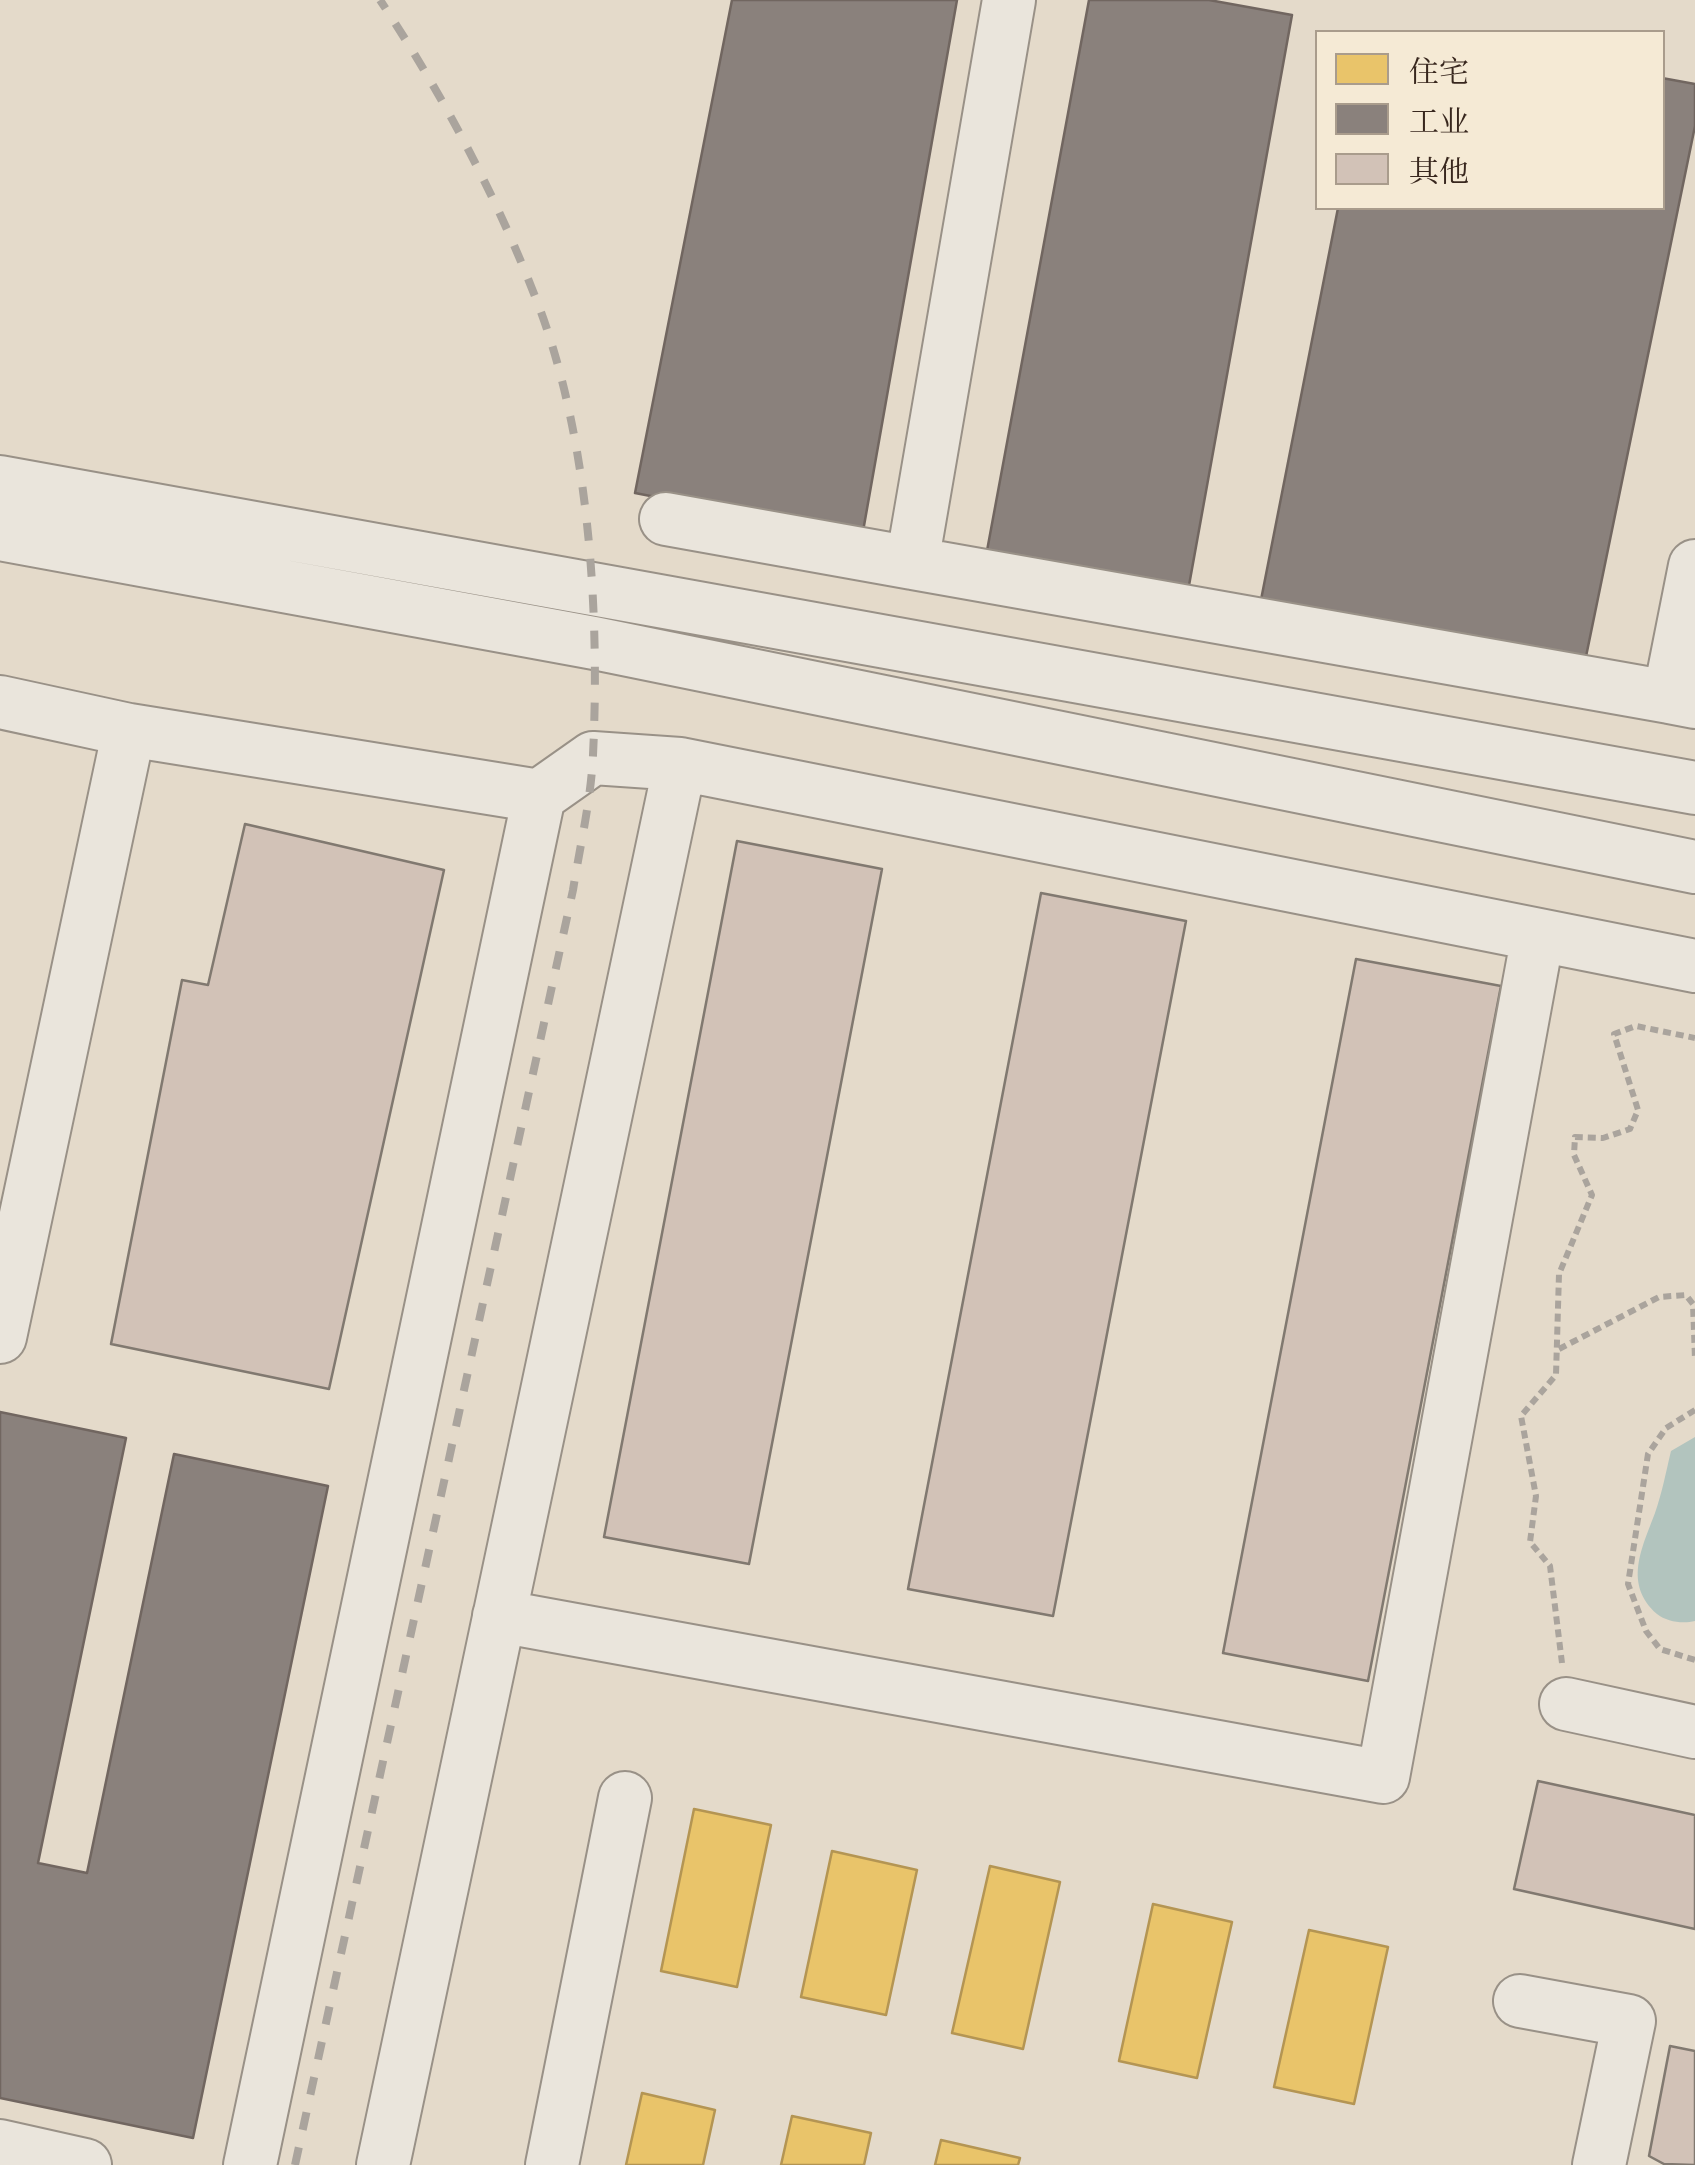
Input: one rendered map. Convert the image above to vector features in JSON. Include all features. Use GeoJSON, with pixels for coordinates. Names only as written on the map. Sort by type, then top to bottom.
{"type":"FeatureCollection","features":[{"type":"Feature","properties":{"kind":"street"},"geometry":{"type":"LineString","coordinates":[[912,563],[1009,0]]}},
{"type":"Feature","properties":{"kind":"street"},"geometry":{"type":"LineString","coordinates":[[0,482],[1695,788]]}},
{"type":"Feature","properties":{"kind":"street"},"geometry":{"type":"LineString","coordinates":[[666,519],[1682,699],[1695,566]]}},
{"type":"Feature","properties":{"kind":"street"},"geometry":{"type":"LineString","coordinates":[[0,534],[594,643],[1695,867]]}},
{"type":"Feature","properties":{"kind":"street"},"geometry":{"type":"LineString","coordinates":[[0,702],[129,730],[539,796]]}},
{"type":"Feature","properties":{"kind":"street"},"geometry":{"type":"LineString","coordinates":[[0,1337],[129,730]]}},
{"type":"Feature","properties":{"kind":"street"},"geometry":{"type":"LineString","coordinates":[[250,2165],[539,796],[593,758],[680,764],[1695,966]]}},
{"type":"Feature","properties":{"kind":"street"},"geometry":{"type":"LineString","coordinates":[[383,2165],[680,764]]}},
{"type":"Feature","properties":{"kind":"street"},"geometry":{"type":"LineString","coordinates":[[499,1616],[1383,1778],[1538,935]]}},
{"type":"Feature","properties":{"kind":"street"},"geometry":{"type":"LineString","coordinates":[[1566,1704],[1695,1732]]}},
{"type":"Feature","properties":{"kind":"street"},"geometry":{"type":"LineString","coordinates":[[552,2165],[624,1798]]}},
{"type":"Feature","properties":{"kind":"street"},"geometry":{"type":"LineString","coordinates":[[1520,2001],[1629,2021],[1599,2165]]}},
{"type":"Feature","properties":{"kind":"street"},"geometry":{"type":"LineString","coordinates":[[0,2146],[85,2165]]}},
{"type":"Feature","properties":{"kind":"path"},"geometry":{"type":"LineString","coordinates":[[1566,1704],[1550,1566],[1530,1542],[1536,1496],[1521,1416],[1556,1376],[1559,1274],[1592,1195],[1574,1155],[1576,1137],[1603,1138],[1630,1129],[1638,1110],[1614,1034],[1636,1026],[1695,1038]]}},
{"type":"Feature","properties":{"kind":"path"},"geometry":{"type":"LineString","coordinates":[[1558,1350],[1658,1297],[1686,1295],[1692,1304],[1695,1359]]}},
{"type":"Feature","properties":{"kind":"path"},"geometry":{"type":"LineString","coordinates":[[1695,1410],[1666,1428],[1648,1454],[1628,1584],[1646,1632],[1660,1649],[1695,1660]]}},
{"type":"Feature","properties":{"kind":"shaded area"},"geometry":{"type":"Polygon","coordinates":[[[1695,1437],[1695,1621],[1670,1621],[1647,1602],[1638,1578],[1638,1565],[1671,1451],[1695,1437]]]}},
{"type":"Feature","properties":{"kind":"building: 住宅"},"geometry":{"type":"Polygon","coordinates":[[[694,1809],[771,1825],[737,1987],[661,1971],[694,1809]]]}},
{"type":"Feature","properties":{"kind":"building: 住宅"},"geometry":{"type":"Polygon","coordinates":[[[832,1851],[917,1870],[886,2015],[801,1997],[832,1851]]]}},
{"type":"Feature","properties":{"kind":"building: 住宅"},"geometry":{"type":"Polygon","coordinates":[[[990,1866],[1060,1882],[1023,2049],[952,2033],[990,1866]]]}},
{"type":"Feature","properties":{"kind":"building: 住宅"},"geometry":{"type":"Polygon","coordinates":[[[1153,1904],[1232,1922],[1197,2078],[1119,2061],[1153,1904]]]}},
{"type":"Feature","properties":{"kind":"building: 住宅"},"geometry":{"type":"Polygon","coordinates":[[[1309,1930],[1388,1947],[1354,2104],[1274,2087],[1309,1930]]]}},
{"type":"Feature","properties":{"kind":"building: 住宅"},"geometry":{"type":"Polygon","coordinates":[[[642,2093],[715,2110],[703,2165],[626,2165],[642,2093]]]}},
{"type":"Feature","properties":{"kind":"building: 住宅"},"geometry":{"type":"Polygon","coordinates":[[[792,2116],[871,2133],[864,2165],[781,2165],[792,2116]]]}},
{"type":"Feature","properties":{"kind":"building: 住宅"},"geometry":{"type":"Polygon","coordinates":[[[941,2140],[1020,2158],[1018,2165],[935,2165],[941,2140]]]}},
{"type":"Feature","properties":{"kind":"building: 工业"},"geometry":{"type":"Polygon","coordinates":[[[732,0],[957,0],[862,537],[635,493],[732,0]]]}},
{"type":"Feature","properties":{"kind":"building: 工业"},"geometry":{"type":"Polygon","coordinates":[[[1089,0],[1209,0],[1292,15],[1186,602],[984,567],[1089,0]]]}},
{"type":"Feature","properties":{"kind":"building: 工业"},"geometry":{"type":"Polygon","coordinates":[[[1665,79],[1695,84],[1695,126],[1582,676],[1259,610],[1338,210],[1665,210],[1665,79]]]}},
{"type":"Feature","properties":{"kind":"building: 工业"},"geometry":{"type":"Polygon","coordinates":[[[0,1412],[126,1438],[38,1863],[87,1873],[174,1454],[328,1486],[193,2138],[0,2098],[0,1412]]]}},
{"type":"Feature","properties":{"kind":"building: 其他"},"geometry":{"type":"Polygon","coordinates":[[[245,824],[444,870],[329,1389],[111,1344],[182,980],[208,985],[245,824]]]}},
{"type":"Feature","properties":{"kind":"building: 其他"},"geometry":{"type":"Polygon","coordinates":[[[737,841],[882,869],[749,1564],[604,1537],[737,841]]]}},
{"type":"Feature","properties":{"kind":"building: 其他"},"geometry":{"type":"Polygon","coordinates":[[[1041,893],[1186,921],[1053,1616],[908,1589],[1041,893]]]}},
{"type":"Feature","properties":{"kind":"building: 其他"},"geometry":{"type":"Polygon","coordinates":[[[1356,959],[1501,986],[1368,1681],[1223,1653],[1356,959]]]}},
{"type":"Feature","properties":{"kind":"building: 其他"},"geometry":{"type":"Polygon","coordinates":[[[1538,1781],[1695,1815],[1695,1929],[1514,1889],[1538,1781]]]}},
{"type":"Feature","properties":{"kind":"building: 其他"},"geometry":{"type":"Polygon","coordinates":[[[1670,2046],[1695,2051],[1695,2165],[1664,2164],[1649,2156],[1670,2046]]]}},
{"type":"Feature","properties":{"kind":"railway"},"geometry":{"type":"LineString","coordinates":[[295,2165],[573,890],[593,755],[595,643],[587,526],[580,468],[555,356],[538,304],[487,186],[426,73],[380,0]]}}]}
